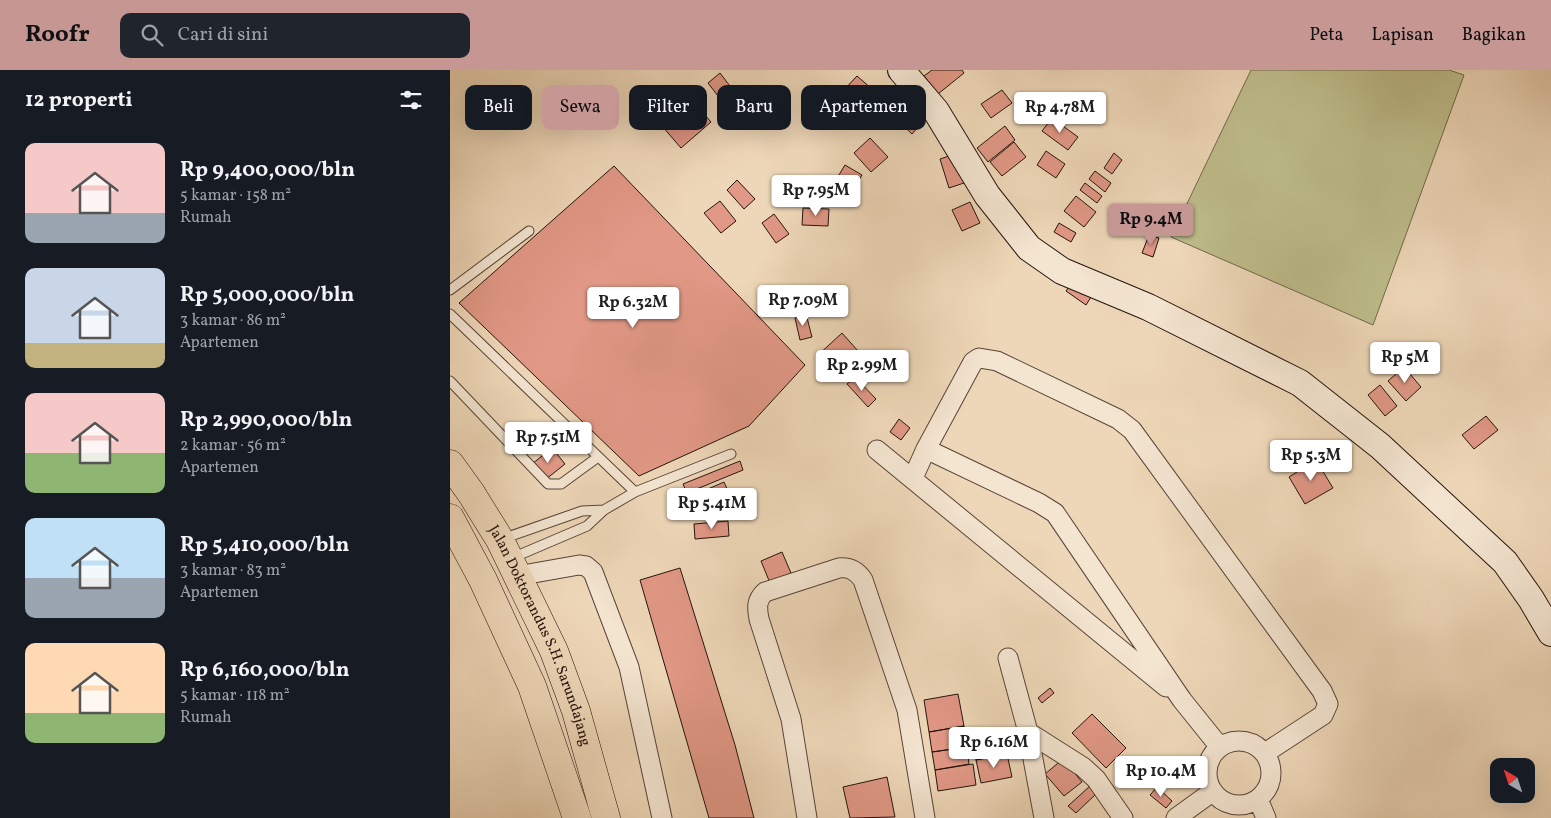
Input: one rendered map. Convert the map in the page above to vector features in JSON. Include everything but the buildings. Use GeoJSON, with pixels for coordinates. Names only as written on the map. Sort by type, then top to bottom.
{"type":"FeatureCollection","features":[{"type":"Feature","properties":{"kind":"highway","name":"Jalan Doktorandus S.H. Sarundajang"},"geometry":{"type":"LineString","coordinates":[[450,464],[471,493],[508,558],[554,651],[576,711],[606,818]]}},
{"type":"Feature","properties":{"kind":"highway"},"geometry":{"type":"LineString","coordinates":[[450,518],[483,580],[532,686],[577,818]]}},
{"type":"Feature","properties":{"kind":"main road"},"geometry":{"type":"LineString","coordinates":[[901,70],[936,111],[987,195],[1029,248],[1062,271],[1148,307],[1300,383],[1380,446],[1498,555],[1531,598],[1551,633]]}},
{"type":"Feature","properties":{"kind":"street"},"geometry":{"type":"LineString","coordinates":[[913,478],[926,449],[973,362],[979,358],[996,361],[1118,419],[1132,430],[1322,691],[1328,704],[1323,715],[1265,753]]}},
{"type":"Feature","properties":{"kind":"street"},"geometry":{"type":"LineString","coordinates":[[926,449],[1039,503],[1055,513],[1182,700],[1219,746]]}},
{"type":"Feature","properties":{"kind":"street"},"geometry":{"type":"LineString","coordinates":[[877,450],[1182,700]]}},
{"type":"Feature","properties":{"kind":"street"},"geometry":{"type":"LineString","coordinates":[[508,558],[586,566],[594,572],[629,667],[662,818]]}},
{"type":"Feature","properties":{"kind":"street"},"geometry":{"type":"LineString","coordinates":[[807,818],[791,719],[759,619],[758,600],[765,592],[839,568],[846,568],[856,572],[863,580],[906,710],[925,818]]}},
{"type":"Feature","properties":{"kind":"street"},"geometry":{"type":"LineString","coordinates":[[1008,658],[1028,732],[1044,818]]}},
{"type":"Feature","properties":{"kind":"street"},"geometry":{"type":"LineString","coordinates":[[1028,732],[1083,767],[1096,779],[1123,818]]}},
{"type":"Feature","properties":{"kind":"street"},"geometry":{"type":"LineString","coordinates":[[1235,740],[1252,742],[1265,753],[1271,769],[1269,786],[1258,799],[1242,805],[1226,803],[1212,792],[1206,777],[1209,760],[1219,746],[1235,740]]}},
{"type":"Feature","properties":{"kind":"street"},"geometry":{"type":"LineString","coordinates":[[1176,818],[1212,792]]}},
{"type":"Feature","properties":{"kind":"street"},"geometry":{"type":"LineString","coordinates":[[1258,799],[1266,818]]}},
{"type":"Feature","properties":{"kind":"lane"},"geometry":{"type":"LineString","coordinates":[[450,290],[529,231]]}},
{"type":"Feature","properties":{"kind":"lane"},"geometry":{"type":"LineString","coordinates":[[450,314],[635,492]]}},
{"type":"Feature","properties":{"kind":"lane"},"geometry":{"type":"LineString","coordinates":[[450,381],[548,484],[560,484],[598,457]]}},
{"type":"Feature","properties":{"kind":"lane"},"geometry":{"type":"LineString","coordinates":[[508,558],[586,526],[604,510],[635,492],[731,454]]}},
{"type":"Feature","properties":{"kind":"lane"},"geometry":{"type":"LineString","coordinates":[[508,558],[582,510],[604,510]]}},
{"type":"Feature","properties":{"kind":"shaded area"},"geometry":{"type":"Polygon","coordinates":[[[1251,70],[1449,70],[1464,75],[1373,325],[1171,237],[1251,70]]]}}]}
